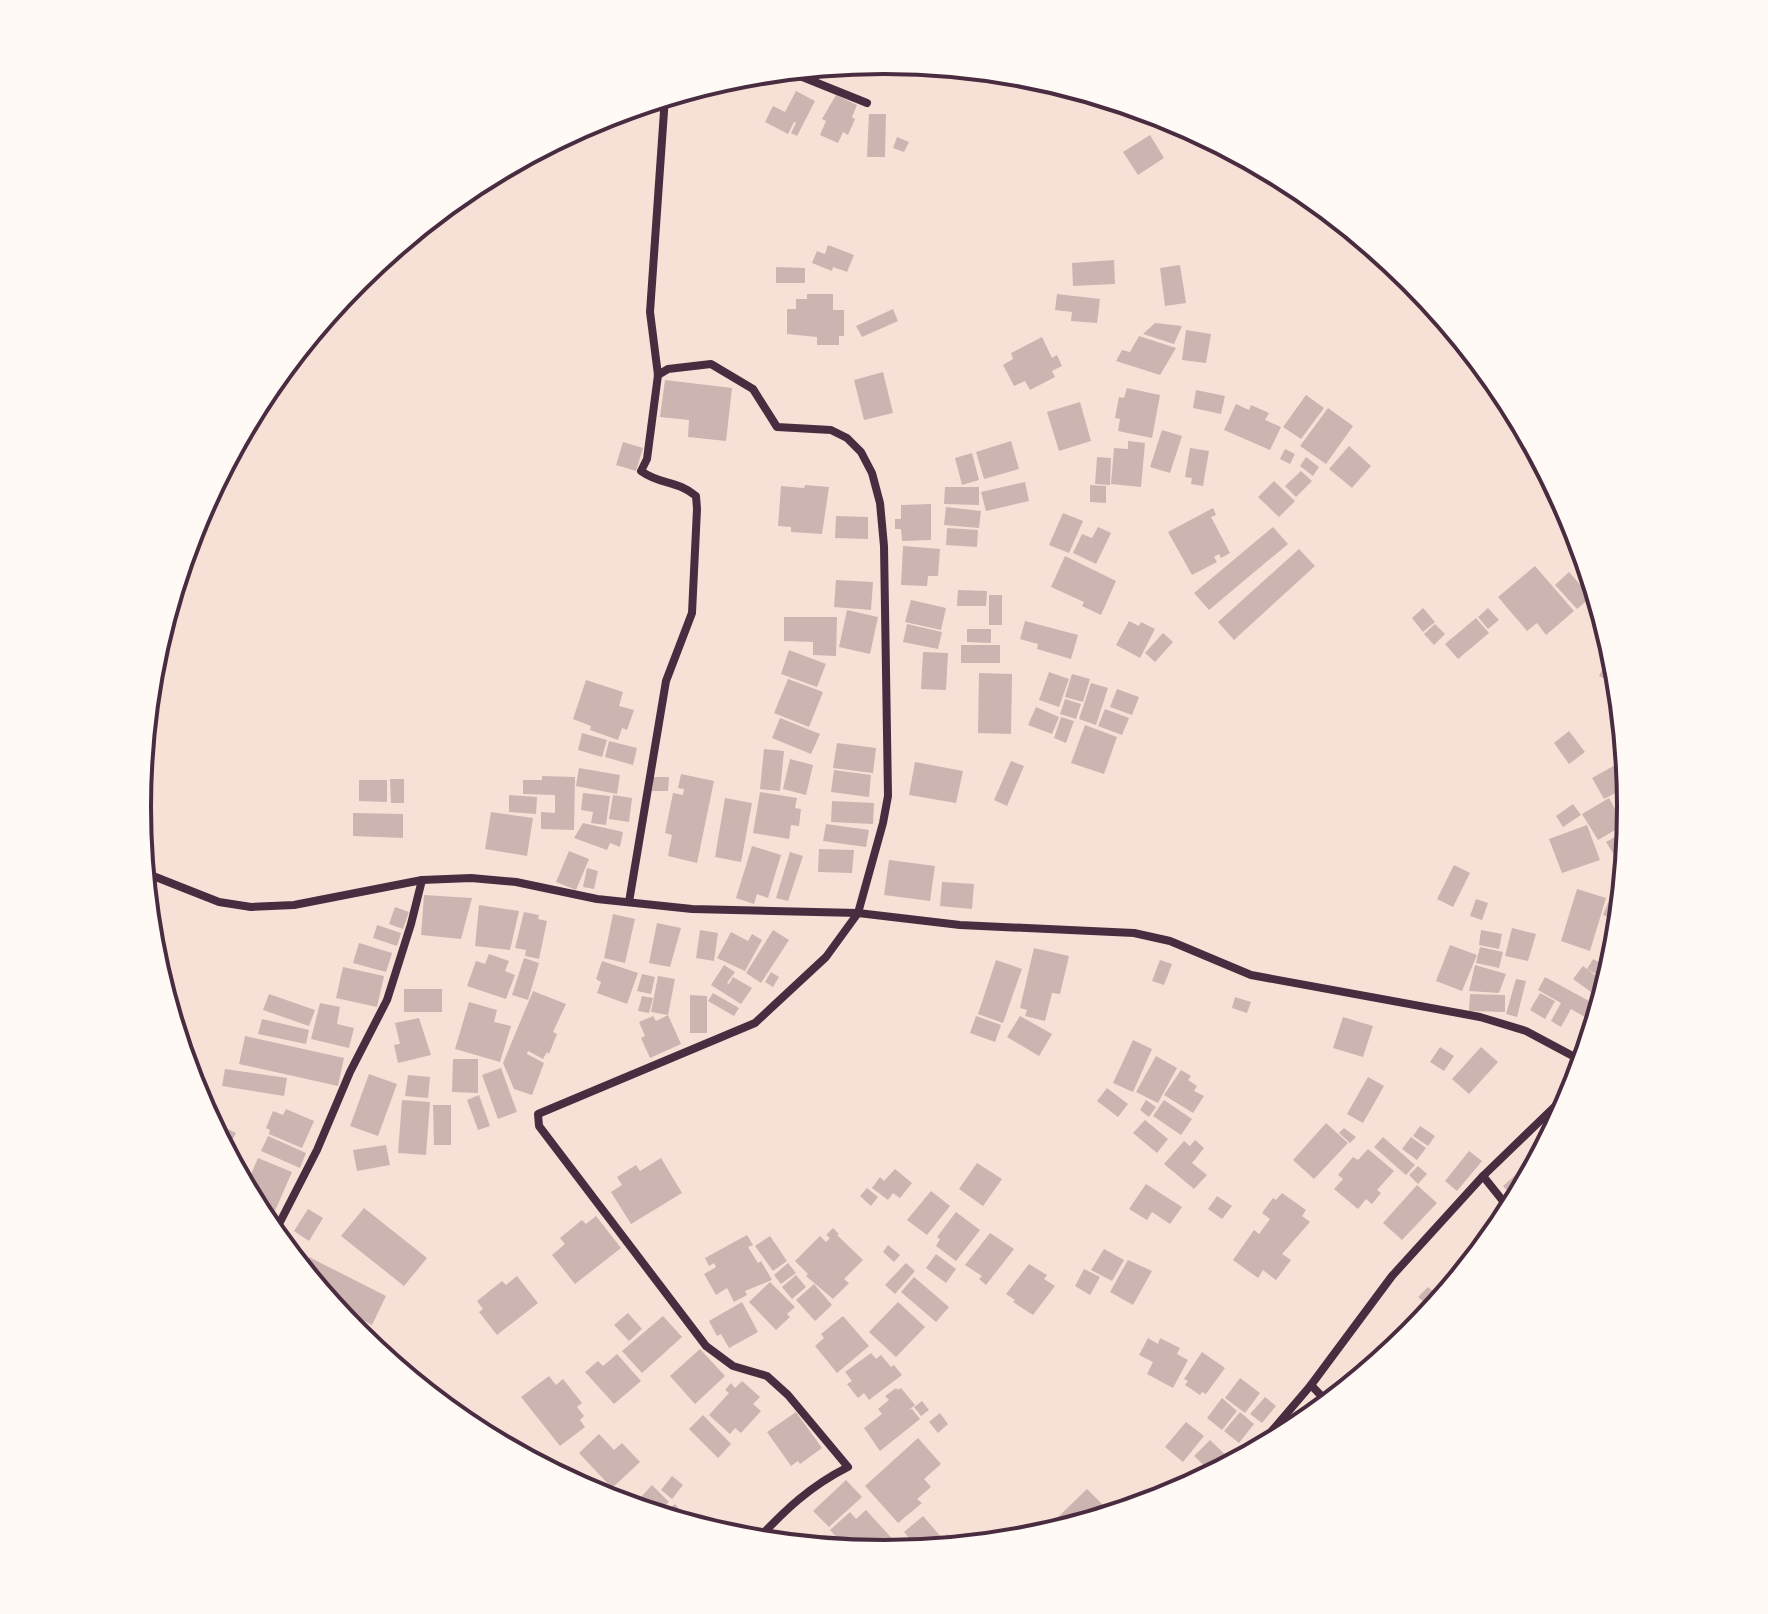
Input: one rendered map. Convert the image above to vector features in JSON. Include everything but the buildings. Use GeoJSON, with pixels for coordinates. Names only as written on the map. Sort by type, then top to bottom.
{"type":"FeatureCollection","features":[{"type":"Feature","properties":{"kind":"street"},"geometry":{"type":"LineString","coordinates":[[806,78],[867,103]]}},
{"type":"Feature","properties":{"kind":"street"},"geometry":{"type":"LineString","coordinates":[[629,902],[666,681],[692,613],[694,589],[696,496],[683,485],[654,480],[641,471],[647,459],[658,375],[650,312],[664,108]]}},
{"type":"Feature","properties":{"kind":"street"},"geometry":{"type":"LineString","coordinates":[[658,375],[668,369],[711,364],[753,389],[777,427],[831,430],[847,438],[861,452],[872,473],[880,503],[884,546],[888,796],[858,913],[826,957],[755,1023],[538,1114],[539,1126],[706,1346],[733,1366],[767,1376],[788,1395],[848,1467],[819,1482],[766,1530]]}},
{"type":"Feature","properties":{"kind":"street"},"geometry":{"type":"LineString","coordinates":[[155,877],[219,902],[251,907],[294,905],[422,880],[471,878],[516,882],[597,899],[692,909],[858,913],[960,925],[1146,936],[1170,941],[1251,975],[1480,1017],[1526,1031],[1573,1056]]}},
{"type":"Feature","properties":{"kind":"street"},"geometry":{"type":"LineString","coordinates":[[280,1222],[387,1000],[422,880]]}},
{"type":"Feature","properties":{"kind":"street"},"geometry":{"type":"LineString","coordinates":[[1277,1425],[1311,1385],[1392,1276],[1483,1176],[1550,1111]]}},
{"type":"Feature","properties":{"kind":"street"},"geometry":{"type":"LineString","coordinates":[[1483,1176],[1502,1200]]}},
{"type":"Feature","properties":{"kind":"street"},"geometry":{"type":"LineString","coordinates":[[1311,1385],[1321,1395]]}}]}
